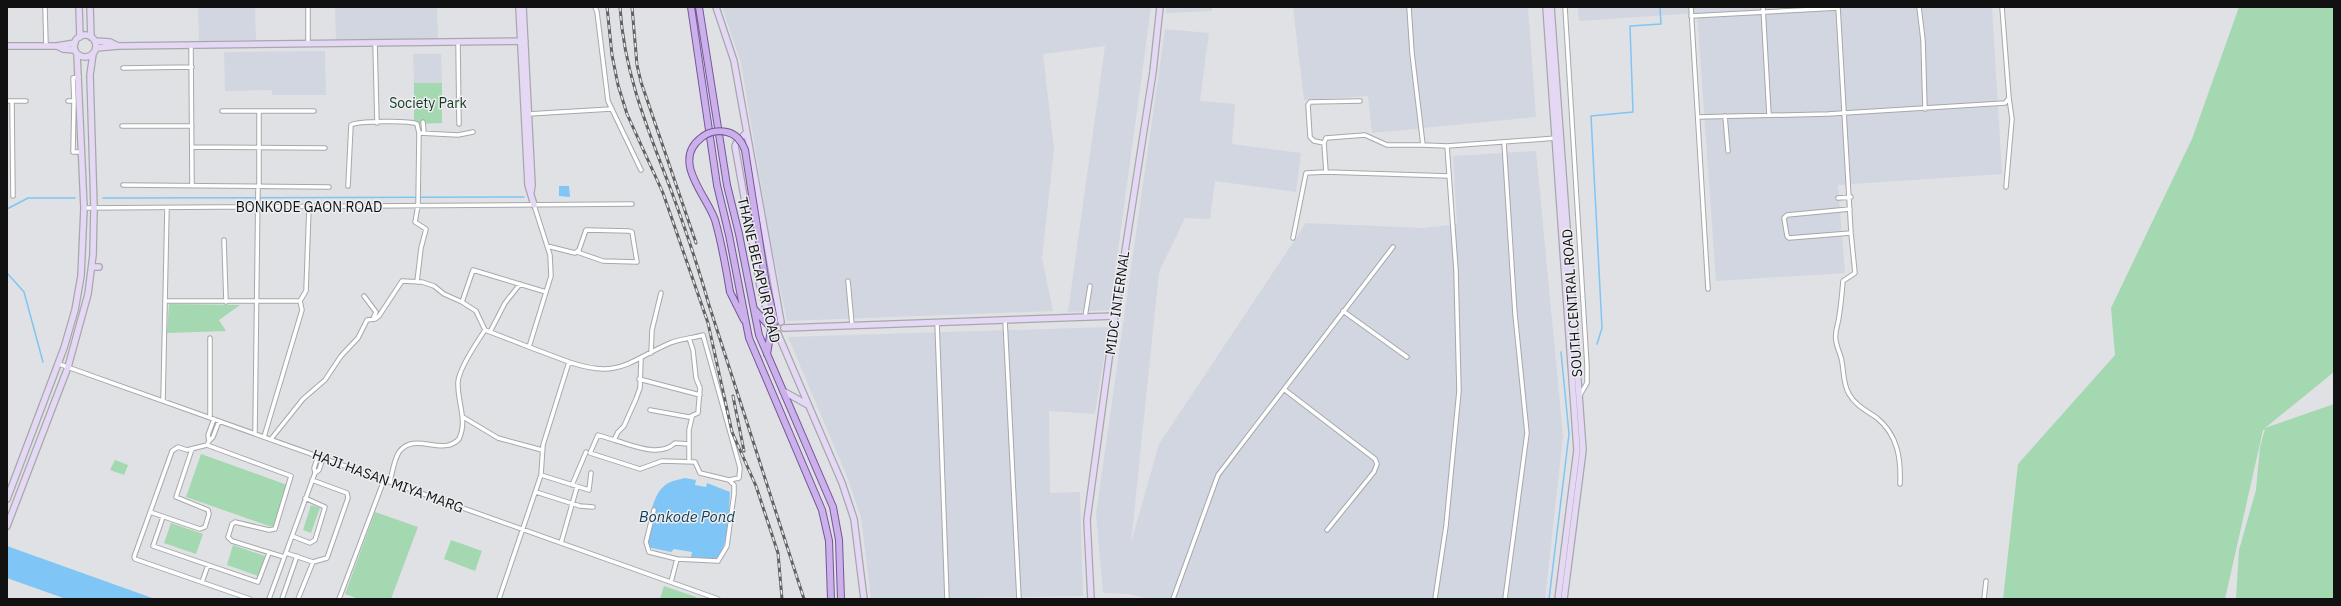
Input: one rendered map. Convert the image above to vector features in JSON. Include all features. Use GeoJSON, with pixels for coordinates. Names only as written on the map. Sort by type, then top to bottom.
{"type":"FeatureCollection","features":[{"type":"Feature","properties":{"kind":"main road","name":"THANE BELAPUR ROAD"},"geometry":{"type":"LineString","coordinates":[[691,7],[717,185],[729,235],[749,338],[822,510],[829,541],[831,599]]}},
{"type":"Feature","properties":{"kind":"main road","name":"THANE BELAPUR ROAD"},"geometry":{"type":"LineString","coordinates":[[699,7],[726,185],[739,234],[759,335],[833,507],[839,540],[840,599]]}},
{"type":"Feature","properties":{"kind":"main road"},"geometry":{"type":"LineString","coordinates":[[747,327],[730,292],[714,218],[694,181],[690,167],[690,154],[696,143],[705,135],[713,132],[729,132],[742,142],[745,150],[766,284],[775,326],[767,354]]}},
{"type":"Feature","properties":{"kind":"main road"},"geometry":{"type":"LineString","coordinates":[[754,309],[775,326]]}},
{"type":"Feature","properties":{"kind":"street"},"geometry":{"type":"LineString","coordinates":[[45,7],[46,45]]}},
{"type":"Feature","properties":{"kind":"street"},"geometry":{"type":"LineString","coordinates":[[7,46],[57,46],[75,43],[80,37],[79,7]]}},
{"type":"Feature","properties":{"kind":"street"},"geometry":{"type":"LineString","coordinates":[[7,526],[68,367],[84,312],[92,267],[94,208],[90,75],[93,54],[96,48],[93,39],[90,7]]}},
{"type":"Feature","properties":{"kind":"street"},"geometry":{"type":"LineString","coordinates":[[308,7],[308,44]]}},
{"type":"Feature","properties":{"kind":"street"},"geometry":{"type":"LineString","coordinates":[[519,7],[523,41]]}},
{"type":"Feature","properties":{"kind":"street"},"geometry":{"type":"LineString","coordinates":[[523,7],[528,185],[547,246],[551,270],[546,292],[529,347]]}},
{"type":"Feature","properties":{"kind":"street"},"geometry":{"type":"LineString","coordinates":[[594,7],[597,12],[605,84],[611,109],[641,170]]}},
{"type":"Feature","properties":{"kind":"street"},"geometry":{"type":"LineString","coordinates":[[716,7],[734,61],[775,326]]}},
{"type":"Feature","properties":{"kind":"street","name":"MIDC INTERNAL"},"geometry":{"type":"LineString","coordinates":[[1091,599],[1087,520],[1115,316],[1153,72],[1160,7]]}},
{"type":"Feature","properties":{"kind":"street"},"geometry":{"type":"LineString","coordinates":[[1409,7],[1412,53],[1423,145]]}},
{"type":"Feature","properties":{"kind":"street","name":"SOUTH CENTRAL ROAD"},"geometry":{"type":"LineString","coordinates":[[1546,7],[1583,450],[1564,599]]}},
{"type":"Feature","properties":{"kind":"street","name":"SOUTH CENTRAL ROAD"},"geometry":{"type":"LineString","coordinates":[[1551,7],[1577,450],[1558,599]]}},
{"type":"Feature","properties":{"kind":"street"},"geometry":{"type":"LineString","coordinates":[[1565,7],[1587,366],[1587,383],[1579,397]]}},
{"type":"Feature","properties":{"kind":"street"},"geometry":{"type":"LineString","coordinates":[[1691,7],[1708,289]]}},
{"type":"Feature","properties":{"kind":"street"},"geometry":{"type":"LineString","coordinates":[[1763,7],[1769,115]]}},
{"type":"Feature","properties":{"kind":"street"},"geometry":{"type":"LineString","coordinates":[[1919,7],[1923,40],[1925,109]]}},
{"type":"Feature","properties":{"kind":"street"},"geometry":{"type":"LineString","coordinates":[[2002,7],[2012,119],[2006,187]]}},
{"type":"Feature","properties":{"kind":"street"},"geometry":{"type":"LineString","coordinates":[[1691,16],[1838,8],[1851,197],[1851,233],[1855,273],[1844,281],[1839,319],[1835,331],[1836,341],[1842,362],[1845,385],[1850,395],[1858,405],[1878,419],[1889,431],[1897,446],[1901,463],[1900,484]]}},
{"type":"Feature","properties":{"kind":"street"},"geometry":{"type":"LineString","coordinates":[[80,37],[84,36],[110,42],[119,46]]}},
{"type":"Feature","properties":{"kind":"street"},"geometry":{"type":"LineString","coordinates":[[96,48],[119,46],[523,41]]}},
{"type":"Feature","properties":{"kind":"street"},"geometry":{"type":"LineString","coordinates":[[458,42],[459,124]]}},
{"type":"Feature","properties":{"kind":"street"},"geometry":{"type":"LineString","coordinates":[[7,499],[58,364],[79,292],[83,254],[84,208],[80,77],[75,43]]}},
{"type":"Feature","properties":{"kind":"street"},"geometry":{"type":"LineString","coordinates":[[375,43],[377,123]]}},
{"type":"Feature","properties":{"kind":"street"},"geometry":{"type":"LineString","coordinates":[[192,45],[192,186]]}},
{"type":"Feature","properties":{"kind":"street"},"geometry":{"type":"LineString","coordinates":[[57,46],[86,57],[93,54]]}},
{"type":"Feature","properties":{"kind":"street"},"geometry":{"type":"LineString","coordinates":[[123,68],[192,67]]}},
{"type":"Feature","properties":{"kind":"street"},"geometry":{"type":"LineString","coordinates":[[80,77],[73,78],[73,152],[82,152]]}},
{"type":"Feature","properties":{"kind":"street"},"geometry":{"type":"LineString","coordinates":[[1698,117],[1845,113],[2000,105],[2009,98]]}},
{"type":"Feature","properties":{"kind":"street"},"geometry":{"type":"LineString","coordinates":[[12,101],[13,196]]}},
{"type":"Feature","properties":{"kind":"street"},"geometry":{"type":"LineString","coordinates":[[7,102],[26,101]]}},
{"type":"Feature","properties":{"kind":"street"},"geometry":{"type":"LineString","coordinates":[[68,101],[74,101]]}},
{"type":"Feature","properties":{"kind":"street"},"geometry":{"type":"LineString","coordinates":[[1324,143],[1314,141],[1310,137],[1308,105],[1310,102],[1360,101]]}},
{"type":"Feature","properties":{"kind":"street"},"geometry":{"type":"LineString","coordinates":[[526,114],[611,109]]}},
{"type":"Feature","properties":{"kind":"street"},"geometry":{"type":"LineString","coordinates":[[222,110],[314,111]]}},
{"type":"Feature","properties":{"kind":"street"},"geometry":{"type":"LineString","coordinates":[[254,434],[259,111]]}},
{"type":"Feature","properties":{"kind":"street"},"geometry":{"type":"LineString","coordinates":[[1725,116],[1728,151]]}},
{"type":"Feature","properties":{"kind":"street"},"geometry":{"type":"LineString","coordinates":[[348,186],[351,126],[356,123],[414,122],[419,126],[418,206],[415,222],[426,228],[421,248],[417,282]]}},
{"type":"Feature","properties":{"kind":"street"},"geometry":{"type":"LineString","coordinates":[[424,122],[424,133]]}},
{"type":"Feature","properties":{"kind":"street"},"geometry":{"type":"LineString","coordinates":[[122,126],[192,126]]}},
{"type":"Feature","properties":{"kind":"street"},"geometry":{"type":"LineString","coordinates":[[419,133],[458,135],[473,132]]}},
{"type":"Feature","properties":{"kind":"street"},"geometry":{"type":"LineString","coordinates":[[746,133],[735,146],[760,286],[778,334],[842,483],[854,519],[864,599]]}},
{"type":"Feature","properties":{"kind":"street"},"geometry":{"type":"LineString","coordinates":[[1326,172],[1324,143],[1330,136],[1365,135],[1387,145],[1447,146],[1558,138]]}},
{"type":"Feature","properties":{"kind":"street"},"geometry":{"type":"LineString","coordinates":[[1504,142],[1515,314],[1527,433],[1505,599]]}},
{"type":"Feature","properties":{"kind":"street"},"geometry":{"type":"LineString","coordinates":[[1435,599],[1446,526],[1459,391],[1456,270],[1447,146]]}},
{"type":"Feature","properties":{"kind":"street"},"geometry":{"type":"LineString","coordinates":[[192,147],[325,148]]}},
{"type":"Feature","properties":{"kind":"street"},"geometry":{"type":"LineString","coordinates":[[7,163],[13,161]]}},
{"type":"Feature","properties":{"kind":"street"},"geometry":{"type":"LineString","coordinates":[[1293,238],[1306,173],[1326,172],[1449,176]]}},
{"type":"Feature","properties":{"kind":"street"},"geometry":{"type":"LineString","coordinates":[[123,185],[329,187]]}},
{"type":"Feature","properties":{"kind":"street"},"geometry":{"type":"LineString","coordinates":[[1838,198],[1851,197]]}},
{"type":"Feature","properties":{"kind":"street","name":"BONKODE GAON ROAD"},"geometry":{"type":"LineString","coordinates":[[84,208],[632,204]]}},
{"type":"Feature","properties":{"kind":"street"},"geometry":{"type":"LineString","coordinates":[[264,437],[302,310],[300,301],[306,291],[309,206]]}},
{"type":"Feature","properties":{"kind":"street"},"geometry":{"type":"LineString","coordinates":[[163,401],[167,208]]}},
{"type":"Feature","properties":{"kind":"street"},"geometry":{"type":"LineString","coordinates":[[1850,209],[1787,215],[1784,218],[1787,236],[1789,238],[1851,233]]}},
{"type":"Feature","properties":{"kind":"street"},"geometry":{"type":"LineString","coordinates":[[547,246],[577,252],[603,261],[637,262],[634,236],[632,232],[629,231],[586,230],[577,252]]}},
{"type":"Feature","properties":{"kind":"street"},"geometry":{"type":"LineString","coordinates":[[224,240],[226,302]]}},
{"type":"Feature","properties":{"kind":"street"},"geometry":{"type":"LineString","coordinates":[[1173,599],[1218,476],[1393,247]]}},
{"type":"Feature","properties":{"kind":"street"},"geometry":{"type":"LineString","coordinates":[[92,267],[99,267]]}},
{"type":"Feature","properties":{"kind":"street"},"geometry":{"type":"LineString","coordinates":[[462,302],[473,270],[546,292]]}},
{"type":"Feature","properties":{"kind":"street"},"geometry":{"type":"LineString","coordinates":[[271,439],[303,399],[325,380],[341,356],[358,338],[367,320],[378,318],[385,309],[395,289],[402,281],[417,282],[434,286],[444,294],[462,302],[476,311],[485,330],[569,362],[599,370],[618,369],[672,343],[703,335],[712,360],[740,468],[739,478],[729,480],[700,473],[696,462],[662,461],[640,468],[590,453],[598,435],[650,450],[672,446],[675,443],[689,444]]}},
{"type":"Feature","properties":{"kind":"street"},"geometry":{"type":"LineString","coordinates":[[848,281],[852,325]]}},
{"type":"Feature","properties":{"kind":"street"},"geometry":{"type":"LineString","coordinates":[[490,332],[505,303],[520,284]]}},
{"type":"Feature","properties":{"kind":"street"},"geometry":{"type":"LineString","coordinates":[[1085,318],[1090,286]]}},
{"type":"Feature","properties":{"kind":"street"},"geometry":{"type":"LineString","coordinates":[[651,353],[652,330],[661,293]]}},
{"type":"Feature","properties":{"kind":"street"},"geometry":{"type":"LineString","coordinates":[[364,296],[376,312],[373,319]]}},
{"type":"Feature","properties":{"kind":"street"},"geometry":{"type":"LineString","coordinates":[[165,301],[300,301]]}},
{"type":"Feature","properties":{"kind":"street"},"geometry":{"type":"LineString","coordinates":[[1343,311],[1407,357]]}},
{"type":"Feature","properties":{"kind":"street"},"geometry":{"type":"LineString","coordinates":[[775,326],[852,325],[1115,316]]}},
{"type":"Feature","properties":{"kind":"street"},"geometry":{"type":"LineString","coordinates":[[1005,320],[1019,599]]}},
{"type":"Feature","properties":{"kind":"street"},"geometry":{"type":"LineString","coordinates":[[938,322],[947,599]]}},
{"type":"Feature","properties":{"kind":"street"},"geometry":{"type":"LineString","coordinates":[[390,482],[399,453],[406,446],[414,443],[442,446],[456,443],[461,434],[463,417],[458,381],[466,363],[485,330]]}},
{"type":"Feature","properties":{"kind":"street"},"geometry":{"type":"LineString","coordinates":[[208,443],[212,419],[210,338]]}},
{"type":"Feature","properties":{"kind":"street"},"geometry":{"type":"LineString","coordinates":[[689,338],[700,395],[698,413],[692,417],[689,425],[689,462]]}},
{"type":"Feature","properties":{"kind":"street"},"geometry":{"type":"LineString","coordinates":[[614,440],[618,432],[624,426],[640,388],[639,379],[642,358]]}},
{"type":"Feature","properties":{"kind":"street"},"geometry":{"type":"LineString","coordinates":[[499,599],[536,492],[541,475],[542,450],[569,362]]}},
{"type":"Feature","properties":{"kind":"street","name":"HAJI HASAN MIYA MARG"},"geometry":{"type":"LineString","coordinates":[[58,364],[718,599]]}},
{"type":"Feature","properties":{"kind":"street"},"geometry":{"type":"LineString","coordinates":[[639,379],[700,395]]}},
{"type":"Feature","properties":{"kind":"street"},"geometry":{"type":"LineString","coordinates":[[1285,390],[1375,460],[1377,464],[1374,472],[1327,530]]}},
{"type":"Feature","properties":{"kind":"street"},"geometry":{"type":"LineString","coordinates":[[783,392],[808,405]]}},
{"type":"Feature","properties":{"kind":"street"},"geometry":{"type":"LineString","coordinates":[[650,410],[692,417]]}},
{"type":"Feature","properties":{"kind":"street"},"geometry":{"type":"LineString","coordinates":[[463,417],[498,438],[542,450]]}},
{"type":"Feature","properties":{"kind":"street"},"geometry":{"type":"LineString","coordinates":[[219,421],[213,437],[208,443],[187,450],[178,447],[172,451],[134,554],[135,559],[250,599]]}},
{"type":"Feature","properties":{"kind":"street"},"geometry":{"type":"LineString","coordinates":[[208,443],[291,476],[275,528],[269,530],[238,521],[232,524],[230,539],[284,558]]}},
{"type":"Feature","properties":{"kind":"street"},"geometry":{"type":"LineString","coordinates":[[150,512],[200,529],[205,527],[209,514],[208,510],[176,497],[192,449]]}},
{"type":"Feature","properties":{"kind":"street"},"geometry":{"type":"LineString","coordinates":[[572,485],[586,452]]}},
{"type":"Feature","properties":{"kind":"street"},"geometry":{"type":"LineString","coordinates":[[269,599],[315,472],[314,468],[318,456]]}},
{"type":"Feature","properties":{"kind":"street"},"geometry":{"type":"LineString","coordinates":[[315,472],[319,470],[323,458]]}},
{"type":"Feature","properties":{"kind":"street"},"geometry":{"type":"LineString","coordinates":[[541,475],[589,490],[591,473]]}},
{"type":"Feature","properties":{"kind":"street"},"geometry":{"type":"LineString","coordinates":[[286,553],[313,562],[327,558],[348,495],[312,480]]}},
{"type":"Feature","properties":{"kind":"street"},"geometry":{"type":"LineString","coordinates":[[339,599],[384,480]]}},
{"type":"Feature","properties":{"kind":"street"},"geometry":{"type":"LineString","coordinates":[[654,510],[646,542],[646,550],[677,559],[718,561],[722,557],[727,546],[734,494],[734,485],[729,480]]}},
{"type":"Feature","properties":{"kind":"street"},"geometry":{"type":"LineString","coordinates":[[561,543],[577,487]]}},
{"type":"Feature","properties":{"kind":"street"},"geometry":{"type":"LineString","coordinates":[[536,492],[573,503],[593,507]]}},
{"type":"Feature","properties":{"kind":"street"},"geometry":{"type":"LineString","coordinates":[[292,536],[310,543],[315,540],[325,507],[305,498]]}},
{"type":"Feature","properties":{"kind":"street"},"geometry":{"type":"LineString","coordinates":[[163,516],[153,546],[258,582],[269,553]]}},
{"type":"Feature","properties":{"kind":"street"},"geometry":{"type":"LineString","coordinates":[[282,599],[297,556]]}},
{"type":"Feature","properties":{"kind":"street"},"geometry":{"type":"LineString","coordinates":[[671,582],[677,559]]}},
{"type":"Feature","properties":{"kind":"street"},"geometry":{"type":"LineString","coordinates":[[298,599],[313,562]]}},
{"type":"Feature","properties":{"kind":"street"},"geometry":{"type":"LineString","coordinates":[[202,582],[208,565]]}},
{"type":"Feature","properties":{"kind":"street"},"geometry":{"type":"LineString","coordinates":[[1984,599],[1986,581]]}},
{"type":"Feature","properties":{"kind":"shaded area"},"geometry":{"type":"Polygon","coordinates":[[[198,7],[255,7],[256,40],[199,41],[198,7]]]}},
{"type":"Feature","properties":{"kind":"shaded area"},"geometry":{"type":"Polygon","coordinates":[[[335,7],[437,7],[438,40],[336,41],[335,7]]]}},
{"type":"Feature","properties":{"kind":"shaded area"},"geometry":{"type":"Polygon","coordinates":[[[722,7],[1151,7],[1110,310],[1068,312],[1105,46],[1043,54],[1054,149],[1042,258],[1053,311],[787,321],[770,239],[741,63],[722,7]]]}},
{"type":"Feature","properties":{"kind":"shaded area"},"geometry":{"type":"Polygon","coordinates":[[[1166,7],[1212,7],[1212,11],[1166,13],[1166,7]]]}},
{"type":"Feature","properties":{"kind":"shaded area"},"geometry":{"type":"Polygon","coordinates":[[[1293,7],[1528,7],[1536,117],[1372,133],[1368,96],[1304,100],[1293,7]]]}},
{"type":"Feature","properties":{"kind":"shaded area"},"geometry":{"type":"Polygon","coordinates":[[[1578,7],[1992,7],[2002,174],[1838,185],[1845,273],[1716,281],[1697,13],[1579,21],[1578,7]]]}},
{"type":"Feature","properties":{"kind":"shaded area"},"geometry":{"type":"Polygon","coordinates":[[[1165,29],[1209,33],[1200,101],[1235,104],[1232,144],[1301,153],[1296,192],[1215,181],[1210,219],[1185,218],[1159,272],[1131,543],[1159,444],[1306,223],[1424,228],[1457,224],[1453,156],[1536,151],[1563,436],[1545,599],[1149,599],[1129,594],[1103,593],[1096,514],[1165,29]]]}},
{"type":"Feature","properties":{"kind":"shaded area"},"geometry":{"type":"Polygon","coordinates":[[[325,51],[326,95],[272,95],[272,90],[225,91],[224,52],[325,51]]]}},
{"type":"Feature","properties":{"kind":"shaded area"},"geometry":{"type":"Polygon","coordinates":[[[413,54],[441,54],[442,83],[414,83],[413,54]]]}},
{"type":"Feature","properties":{"kind":"shaded area"},"geometry":{"type":"Polygon","coordinates":[[[1109,327],[1095,414],[1049,411],[1050,493],[1080,492],[1083,596],[871,599],[861,518],[848,479],[788,337],[1109,327]]]}},
{"type":"Feature","properties":{"kind":"green space"},"geometry":{"type":"Polygon","coordinates":[[[2239,7],[2334,7],[2334,372],[2265,428],[2334,404],[2334,599],[2236,599],[2239,550],[2256,490],[2260,447],[2265,429],[2263,430],[2225,599],[2003,599],[2018,464],[2115,355],[2111,308],[2192,139],[2239,7]]]}},
{"type":"Feature","properties":{"kind":"green space","name":"Society Park"},"geometry":{"type":"Polygon","coordinates":[[[414,83],[442,83],[442,123],[414,124],[414,83]]]}},
{"type":"Feature","properties":{"kind":"green space"},"geometry":{"type":"Polygon","coordinates":[[[169,304],[240,305],[219,320],[226,331],[167,333],[169,304]]]}},
{"type":"Feature","properties":{"kind":"green space"},"geometry":{"type":"Polygon","coordinates":[[[201,454],[290,486],[275,528],[186,497],[201,454]]]}},
{"type":"Feature","properties":{"kind":"green space"},"geometry":{"type":"Polygon","coordinates":[[[115,460],[128,465],[124,475],[110,470],[115,460]]]}},
{"type":"Feature","properties":{"kind":"green space"},"geometry":{"type":"Polygon","coordinates":[[[311,505],[320,508],[311,533],[303,530],[311,505]]]}},
{"type":"Feature","properties":{"kind":"green space"},"geometry":{"type":"Polygon","coordinates":[[[375,512],[418,527],[391,599],[359,599],[345,594],[375,512]]]}},
{"type":"Feature","properties":{"kind":"green space"},"geometry":{"type":"Polygon","coordinates":[[[171,523],[203,534],[196,554],[164,543],[171,523]]]}},
{"type":"Feature","properties":{"kind":"green space"},"geometry":{"type":"Polygon","coordinates":[[[451,540],[482,551],[475,571],[444,559],[451,540]]]}},
{"type":"Feature","properties":{"kind":"green space"},"geometry":{"type":"Polygon","coordinates":[[[233,545],[265,556],[258,576],[227,565],[233,545]]]}},
{"type":"Feature","properties":{"kind":"green space"},"geometry":{"type":"Polygon","coordinates":[[[664,586],[696,597],[695,599],[660,599],[664,586]]]}},
{"type":"Feature","properties":{"kind":"water"},"geometry":{"type":"Polygon","coordinates":[[[559,186],[569,186],[570,197],[559,196],[559,186]]]}},
{"type":"Feature","properties":{"kind":"water","name":"Bonkode Pond"},"geometry":{"type":"Polygon","coordinates":[[[685,478],[696,480],[695,485],[706,487],[707,483],[730,492],[729,518],[726,538],[720,555],[715,559],[691,557],[692,552],[674,549],[671,552],[647,547],[646,541],[648,525],[652,507],[658,493],[667,484],[685,478]]]}},
{"type":"Feature","properties":{"kind":"water"},"geometry":{"type":"Polygon","coordinates":[[[7,546],[155,599],[66,599],[7,578],[7,546]]]}},
{"type":"Feature","properties":{"kind":"waterway"},"geometry":{"type":"LineString","coordinates":[[1597,344],[1602,328],[1591,116],[1633,112],[1630,26],[1661,24],[1660,7]]}},
{"type":"Feature","properties":{"kind":"waterway"},"geometry":{"type":"LineString","coordinates":[[103,198],[524,197]]}},
{"type":"Feature","properties":{"kind":"waterway"},"geometry":{"type":"LineString","coordinates":[[7,209],[28,198],[75,198]]}},
{"type":"Feature","properties":{"kind":"waterway"},"geometry":{"type":"LineString","coordinates":[[7,273],[24,292],[43,362]]}},
{"type":"Feature","properties":{"kind":"waterway"},"geometry":{"type":"LineString","coordinates":[[1549,599],[1569,434],[1561,352]]}},
{"type":"Feature","properties":{"kind":"railway"},"geometry":{"type":"LineString","coordinates":[[607,7],[612,55],[618,85],[627,114],[663,193],[708,323],[732,432],[756,486],[778,553],[782,599]]}},
{"type":"Feature","properties":{"kind":"railway"},"geometry":{"type":"LineString","coordinates":[[620,7],[626,55],[638,101],[691,247],[804,599]]}},
{"type":"Feature","properties":{"kind":"railway"},"geometry":{"type":"LineString","coordinates":[[632,7],[637,65],[641,82],[696,243]]}},
{"type":"Feature","properties":{"kind":"railway"},"geometry":{"type":"LineString","coordinates":[[733,396],[744,451]]}}]}
